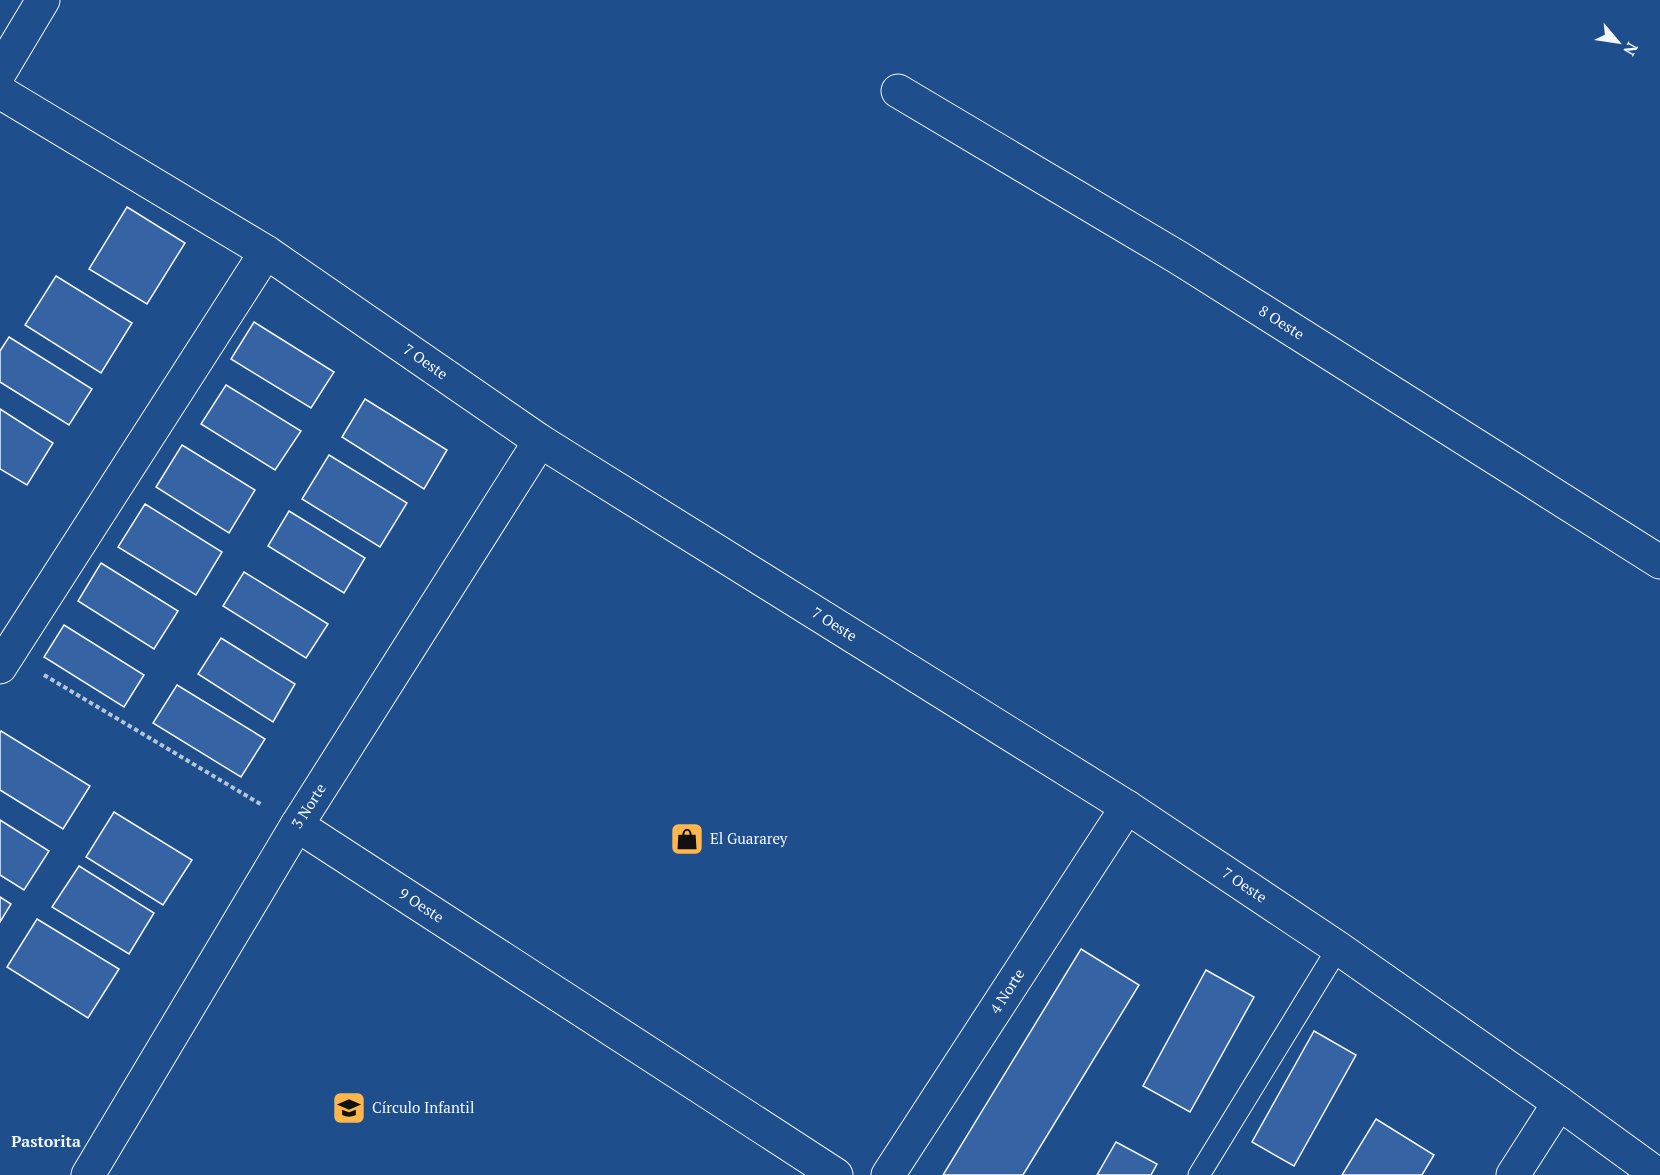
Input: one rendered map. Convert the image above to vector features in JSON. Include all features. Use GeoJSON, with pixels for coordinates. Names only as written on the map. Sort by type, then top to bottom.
{"type":"FeatureCollection","features":[{"type":"Feature","properties":{"kind":"street"},"geometry":{"type":"LineString","coordinates":[[0,72],[44,0]]}},
{"type":"Feature","properties":{"kind":"street","name":"7 Oeste"},"geometry":{"type":"LineString","coordinates":[[0,92],[266,252],[540,441],[1127,807],[1338,948],[1658,1175]]}},
{"type":"Feature","properties":{"kind":"street","name":"8 Oeste"},"geometry":{"type":"LineString","coordinates":[[898,92],[1179,258],[1660,562]]}},
{"type":"Feature","properties":{"kind":"street"},"geometry":{"type":"LineString","coordinates":[[4,660],[266,252]]}},
{"type":"Feature","properties":{"kind":"street","name":"3 Norte"},"geometry":{"type":"LineString","coordinates":[[88,1175],[297,825],[540,441]]}},
{"type":"Feature","properties":{"kind":"street","name":"4 Norte"},"geometry":{"type":"LineString","coordinates":[[888,1175],[1127,807]]}},
{"type":"Feature","properties":{"kind":"street","name":"9 Oeste"},"geometry":{"type":"LineString","coordinates":[[297,825],[836,1175]]}},
{"type":"Feature","properties":{"kind":"street"},"geometry":{"type":"LineString","coordinates":[[1513,1175],[1559,1103]]}},
{"type":"Feature","properties":{"kind":"lane"},"geometry":{"type":"LineString","coordinates":[[1199,1175],[1338,948]]}},
{"type":"Feature","properties":{"kind":"path"},"geometry":{"type":"LineString","coordinates":[[4,660],[297,825]]}},
{"type":"Feature","properties":{"kind":"building"},"geometry":{"type":"Polygon","coordinates":[[[127,207],[185,243],[147,304],[89,269],[127,207]]]}},
{"type":"Feature","properties":{"kind":"building"},"geometry":{"type":"Polygon","coordinates":[[[56,276],[132,323],[101,373],[25,325],[56,276]]]}},
{"type":"Feature","properties":{"kind":"building"},"geometry":{"type":"Polygon","coordinates":[[[254,322],[334,372],[311,408],[231,359],[254,322]]]}},
{"type":"Feature","properties":{"kind":"building"},"geometry":{"type":"Polygon","coordinates":[[[9,337],[92,389],[69,425],[0,382],[0,351],[9,337]]]}},
{"type":"Feature","properties":{"kind":"building"},"geometry":{"type":"Polygon","coordinates":[[[226,385],[301,431],[275,470],[201,424],[226,385]]]}},
{"type":"Feature","properties":{"kind":"building"},"geometry":{"type":"Polygon","coordinates":[[[365,399],[447,450],[424,489],[342,437],[365,399]]]}},
{"type":"Feature","properties":{"kind":"building"},"geometry":{"type":"Polygon","coordinates":[[[0,409],[53,443],[27,485],[0,469],[0,409]]]}},
{"type":"Feature","properties":{"kind":"building"},"geometry":{"type":"Polygon","coordinates":[[[182,445],[255,490],[229,533],[156,487],[182,445]]]}},
{"type":"Feature","properties":{"kind":"building"},"geometry":{"type":"Polygon","coordinates":[[[329,455],[407,503],[380,547],[302,499],[329,455]]]}},
{"type":"Feature","properties":{"kind":"building"},"geometry":{"type":"Polygon","coordinates":[[[145,504],[222,552],[196,595],[118,547],[145,504]]]}},
{"type":"Feature","properties":{"kind":"building"},"geometry":{"type":"Polygon","coordinates":[[[289,511],[365,558],[344,593],[268,546],[289,511]]]}},
{"type":"Feature","properties":{"kind":"building"},"geometry":{"type":"Polygon","coordinates":[[[101,563],[178,611],[154,649],[78,601],[101,563]]]}},
{"type":"Feature","properties":{"kind":"building"},"geometry":{"type":"Polygon","coordinates":[[[244,572],[328,624],[306,658],[223,606],[244,572]]]}},
{"type":"Feature","properties":{"kind":"building"},"geometry":{"type":"Polygon","coordinates":[[[64,625],[144,675],[124,707],[44,657],[64,625]]]}},
{"type":"Feature","properties":{"kind":"building"},"geometry":{"type":"Polygon","coordinates":[[[221,638],[295,684],[273,722],[198,674],[221,638]]]}},
{"type":"Feature","properties":{"kind":"building"},"geometry":{"type":"Polygon","coordinates":[[[177,685],[265,739],[241,777],[153,723],[177,685]]]}},
{"type":"Feature","properties":{"kind":"building"},"geometry":{"type":"Polygon","coordinates":[[[1,731],[90,786],[63,829],[0,790],[1,731]]]}},
{"type":"Feature","properties":{"kind":"building"},"geometry":{"type":"Polygon","coordinates":[[[114,812],[192,860],[163,905],[86,857],[114,812]]]}},
{"type":"Feature","properties":{"kind":"building"},"geometry":{"type":"Polygon","coordinates":[[[0,820],[49,851],[24,890],[0,875],[0,820]]]}},
{"type":"Feature","properties":{"kind":"building"},"geometry":{"type":"Polygon","coordinates":[[[79,866],[154,913],[129,954],[52,907],[79,866]]]}},
{"type":"Feature","properties":{"kind":"building"},"geometry":{"type":"Polygon","coordinates":[[[0,897],[11,904],[0,922],[0,897]]]}},
{"type":"Feature","properties":{"kind":"building"},"geometry":{"type":"Polygon","coordinates":[[[37,919],[119,969],[88,1018],[7,967],[37,919]]]}},
{"type":"Feature","properties":{"kind":"building"},"geometry":{"type":"Polygon","coordinates":[[[1081,949],[1139,985],[1023,1175],[943,1175],[1081,949]]]}},
{"type":"Feature","properties":{"kind":"building"},"geometry":{"type":"Polygon","coordinates":[[[1206,970],[1254,997],[1190,1112],[1143,1086],[1206,970]]]}},
{"type":"Feature","properties":{"kind":"building"},"geometry":{"type":"Polygon","coordinates":[[[1314,1031],[1356,1055],[1294,1166],[1252,1142],[1314,1031]]]}},
{"type":"Feature","properties":{"kind":"building"},"geometry":{"type":"Polygon","coordinates":[[[1376,1119],[1434,1155],[1422,1175],[1342,1175],[1376,1119]]]}},
{"type":"Feature","properties":{"kind":"building"},"geometry":{"type":"Polygon","coordinates":[[[1116,1142],[1157,1164],[1151,1175],[1097,1175],[1116,1142]]]}},
{"type":"Feature","properties":{"kind":"place","name":"El Guararey"},"geometry":{"type":"Point","coordinates":[687,839]}},
{"type":"Feature","properties":{"kind":"place","name":"Círculo Infantil"},"geometry":{"type":"Point","coordinates":[349,1108]}},
{"type":"Feature","properties":{"kind":"district","name":"Pastorita"},"geometry":{"type":"Point","coordinates":[46,1141]}}]}
